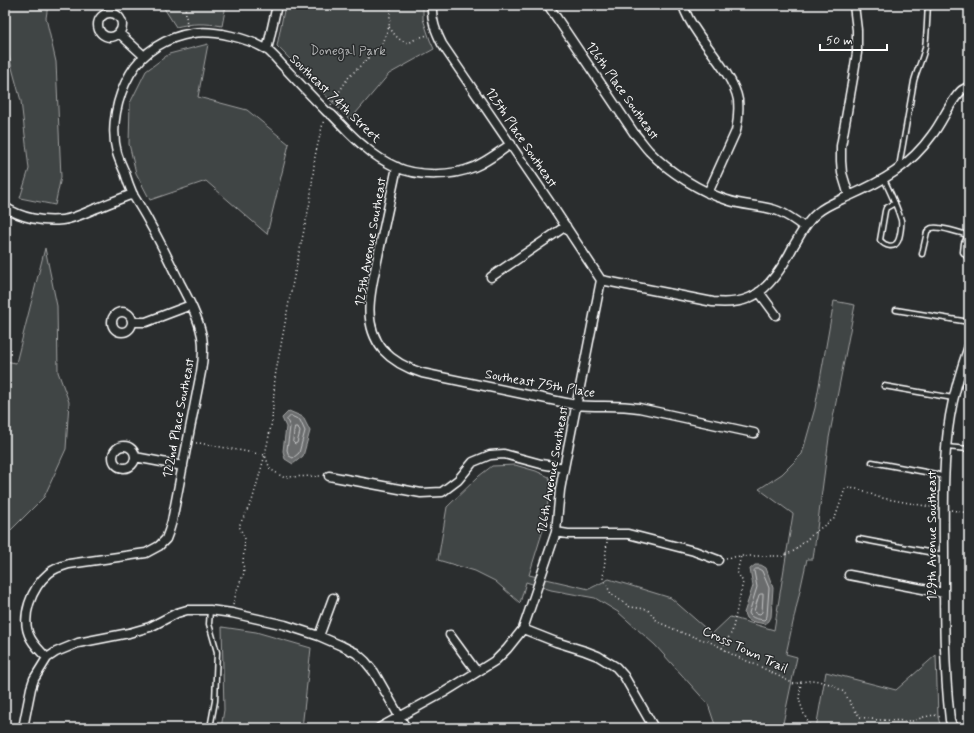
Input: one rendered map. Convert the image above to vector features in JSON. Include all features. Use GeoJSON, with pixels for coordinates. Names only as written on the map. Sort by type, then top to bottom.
{"type":"FeatureCollection","features":[{"type":"Feature","properties":{"kind":"street"},"geometry":{"type":"LineString","coordinates":[[267,50],[277,5]]}},
{"type":"Feature","properties":{"kind":"street","name":"125th Place Southeast"},"geometry":{"type":"LineString","coordinates":[[432,5],[431,10],[433,23],[442,44],[511,144],[601,280]]}},
{"type":"Feature","properties":{"kind":"street","name":"126th Place Southeast"},"geometry":{"type":"LineString","coordinates":[[548,5],[634,133],[650,152],[681,178],[708,193]]}},
{"type":"Feature","properties":{"kind":"street"},"geometry":{"type":"LineString","coordinates":[[683,5],[689,19],[729,78],[738,100],[738,121],[736,131],[708,193],[743,204],[777,210],[790,216],[804,227]]}},
{"type":"Feature","properties":{"kind":"street"},"geometry":{"type":"LineString","coordinates":[[849,196],[842,173],[841,146],[857,53],[857,30],[854,5]]}},
{"type":"Feature","properties":{"kind":"street","name":"Southeast 74th Street"},"geometry":{"type":"LineString","coordinates":[[144,56],[162,43],[175,37],[188,34],[202,32],[218,33],[248,41],[267,50],[327,112],[332,115],[364,147],[378,157],[397,167],[415,172],[436,174],[456,172],[474,167],[511,144]]}},
{"type":"Feature","properties":{"kind":"street"},"geometry":{"type":"LineString","coordinates":[[119,33],[144,56]]}},
{"type":"Feature","properties":{"kind":"street","name":"122nd Place Southeast"},"geometry":{"type":"LineString","coordinates":[[47,658],[30,639],[26,622],[30,599],[39,584],[50,572],[58,567],[69,564],[146,553],[160,546],[166,539],[172,521],[201,372],[203,355],[202,337],[191,305],[149,222],[133,194],[117,153],[115,124],[120,97],[135,66],[144,56]]}},
{"type":"Feature","properties":{"kind":"street"},"geometry":{"type":"LineString","coordinates":[[601,280],[713,302],[725,303],[750,298],[771,281],[780,269],[804,227],[816,214],[836,201],[870,187],[911,160],[922,149],[933,134],[952,103],[962,91],[969,86]]}},
{"type":"Feature","properties":{"kind":"street","name":"125th Avenue Southeast"},"geometry":{"type":"LineString","coordinates":[[379,344],[370,325],[371,292],[397,167]]}},
{"type":"Feature","properties":{"kind":"street"},"geometry":{"type":"LineString","coordinates":[[5,207],[20,215],[33,218],[63,220],[83,214],[133,194]]}},
{"type":"Feature","properties":{"kind":"street"},"geometry":{"type":"LineString","coordinates":[[492,276],[566,226]]}},
{"type":"Feature","properties":{"kind":"street","name":"126th Avenue Southeast"},"geometry":{"type":"LineString","coordinates":[[379,728],[443,693],[496,660],[523,629],[556,532],[560,490],[601,280]]}},
{"type":"Feature","properties":{"kind":"street"},"geometry":{"type":"LineString","coordinates":[[759,292],[776,315]]}},
{"type":"Feature","properties":{"kind":"street"},"geometry":{"type":"LineString","coordinates":[[132,322],[146,322],[191,305]]}},
{"type":"Feature","properties":{"kind":"street","name":"Southeast 75th Place"},"geometry":{"type":"LineString","coordinates":[[379,344],[388,356],[410,370],[576,405],[628,406],[754,433]]}},
{"type":"Feature","properties":{"kind":"street","name":"129th Avenue Southeast"},"geometry":{"type":"LineString","coordinates":[[951,724],[945,657],[944,477],[946,447],[953,398],[969,346]]}},
{"type":"Feature","properties":{"kind":"street"},"geometry":{"type":"LineString","coordinates":[[329,476],[421,493],[442,492],[458,480],[473,462],[490,455],[504,454],[541,464],[564,468]]}},
{"type":"Feature","properties":{"kind":"street"},"geometry":{"type":"LineString","coordinates":[[135,457],[183,466]]}},
{"type":"Feature","properties":{"kind":"street"},"geometry":{"type":"LineString","coordinates":[[556,532],[568,534],[628,534],[694,551],[718,560]]}},
{"type":"Feature","properties":{"kind":"street"},"geometry":{"type":"LineString","coordinates":[[849,575],[944,593]]}},
{"type":"Feature","properties":{"kind":"street"},"geometry":{"type":"LineString","coordinates":[[319,636],[333,598]]}},
{"type":"Feature","properties":{"kind":"street"},"geometry":{"type":"LineString","coordinates":[[23,728],[34,679],[47,658],[56,652],[78,643],[150,627],[177,613],[187,610],[210,610],[232,613],[286,625],[319,636],[349,649],[365,661],[374,672],[406,728]]}},
{"type":"Feature","properties":{"kind":"street"},"geometry":{"type":"LineString","coordinates":[[523,629],[556,642],[585,650],[616,667],[624,676],[654,728]]}},
{"type":"Feature","properties":{"kind":"street"},"geometry":{"type":"LineString","coordinates":[[450,635],[478,672]]}},
{"type":"Feature","properties":{"kind":"lane"},"geometry":{"type":"LineString","coordinates":[[898,169],[914,81],[925,47],[928,22],[928,5]]}},
{"type":"Feature","properties":{"kind":"lane"},"geometry":{"type":"LineString","coordinates":[[884,179],[895,203],[901,218],[898,242],[894,245],[887,246],[880,240],[885,211],[886,208],[895,203]]}},
{"type":"Feature","properties":{"kind":"lane"},"geometry":{"type":"LineString","coordinates":[[922,254],[927,232],[932,228],[939,228],[960,232],[969,236],[964,243],[963,252],[969,258]]}},
{"type":"Feature","properties":{"kind":"lane"},"geometry":{"type":"LineString","coordinates":[[896,310],[969,322]]}},
{"type":"Feature","properties":{"kind":"lane"},"geometry":{"type":"LineString","coordinates":[[884,386],[953,398]]}},
{"type":"Feature","properties":{"kind":"lane"},"geometry":{"type":"LineString","coordinates":[[946,447],[969,449]]}},
{"type":"Feature","properties":{"kind":"lane"},"geometry":{"type":"LineString","coordinates":[[872,462],[936,474],[944,477]]}},
{"type":"Feature","properties":{"kind":"lane"},"geometry":{"type":"LineString","coordinates":[[859,539],[944,556]]}},
{"type":"Feature","properties":{"kind":"lane"},"geometry":{"type":"LineString","coordinates":[[210,610],[209,624],[218,652],[215,701],[210,728]]}},
{"type":"Feature","properties":{"kind":"path"},"geometry":{"type":"LineString","coordinates":[[185,5],[187,16]]}},
{"type":"Feature","properties":{"kind":"path"},"geometry":{"type":"LineString","coordinates":[[232,613],[237,590],[244,573],[243,562],[245,539],[239,526],[252,501],[265,455],[272,422],[275,377],[310,202],[315,156],[323,123],[327,112],[348,78],[381,45],[389,27],[391,5]]}},
{"type":"Feature","properties":{"kind":"path"},"geometry":{"type":"LineString","coordinates":[[389,27],[401,41],[409,43],[417,38],[436,32]]}},
{"type":"Feature","properties":{"kind":"path"},"geometry":{"type":"LineString","coordinates":[[188,443],[199,443],[265,455]]}},
{"type":"Feature","properties":{"kind":"path"},"geometry":{"type":"LineString","coordinates":[[265,455],[270,469],[283,477],[329,476]]}},
{"type":"Feature","properties":{"kind":"path"},"geometry":{"type":"LineString","coordinates":[[718,560],[741,556],[782,556],[794,551],[815,532],[835,518],[845,489],[847,488],[865,491],[878,497],[969,513]]}},
{"type":"Feature","properties":{"kind":"path","name":"Cross Town Trail"},"geometry":{"type":"LineString","coordinates":[[608,534],[602,578],[611,594],[630,607],[647,609],[658,622],[710,642],[733,655],[794,684],[814,680],[830,684],[844,692],[860,717],[878,720],[913,721],[934,715],[951,724]]}},
{"type":"Feature","properties":{"kind":"path"},"geometry":{"type":"LineString","coordinates":[[722,648],[732,632],[743,582],[737,572],[741,556]]}},
{"type":"Feature","properties":{"kind":"path"},"geometry":{"type":"LineString","coordinates":[[802,682],[799,699],[811,728]]}},
{"type":"Feature","properties":{"kind":"green space"},"geometry":{"type":"Polygon","coordinates":[[[8,5],[48,5],[46,18],[56,62],[61,177],[55,205],[20,198],[29,169],[21,101],[5,42],[8,5]]]}},
{"type":"Feature","properties":{"kind":"green space"},"geometry":{"type":"Polygon","coordinates":[[[162,5],[226,5],[222,26],[199,24],[176,27],[162,5]]]}},
{"type":"Feature","properties":{"kind":"green space","name":"Donegal Park"},"geometry":{"type":"Polygon","coordinates":[[[285,5],[423,5],[423,19],[434,49],[389,74],[350,120],[277,46],[285,5]]]}},
{"type":"Feature","properties":{"kind":"green space"},"geometry":{"type":"Polygon","coordinates":[[[208,44],[198,97],[247,110],[289,144],[267,234],[206,181],[150,200],[136,173],[129,144],[130,103],[146,71],[169,54],[208,44]]]}},
{"type":"Feature","properties":{"kind":"green space"},"geometry":{"type":"Polygon","coordinates":[[[45,248],[57,306],[58,372],[69,402],[66,449],[44,497],[5,536],[5,361],[16,363],[45,248]]]}},
{"type":"Feature","properties":{"kind":"green space"},"geometry":{"type":"Polygon","coordinates":[[[834,301],[855,305],[829,438],[813,559],[807,559],[786,654],[797,657],[782,728],[716,728],[708,704],[655,645],[618,612],[595,598],[551,590],[526,582],[520,603],[495,581],[475,571],[438,560],[447,507],[479,476],[492,466],[515,465],[536,471],[549,477],[551,485],[543,530],[529,575],[589,589],[609,579],[671,598],[712,634],[730,617],[774,630],[793,514],[759,489],[782,474],[802,454],[815,408],[834,301]]]}},
{"type":"Feature","properties":{"kind":"green space"},"geometry":{"type":"Polygon","coordinates":[[[222,627],[256,632],[311,648],[302,728],[221,728],[224,710],[222,627]]]}},
{"type":"Feature","properties":{"kind":"green space"},"geometry":{"type":"Polygon","coordinates":[[[936,655],[938,717],[941,728],[816,728],[826,672],[896,690],[936,655]]]}},
{"type":"Feature","properties":{"kind":"water"},"geometry":{"type":"Polygon","coordinates":[[[289,411],[303,417],[310,431],[303,456],[293,464],[285,459],[283,451],[286,427],[282,418],[289,411]]]}},
{"type":"Feature","properties":{"kind":"water"},"geometry":{"type":"Polygon","coordinates":[[[755,565],[761,565],[766,568],[773,588],[771,617],[765,624],[750,621],[746,618],[744,613],[753,586],[750,569],[755,565]]]}}]}
